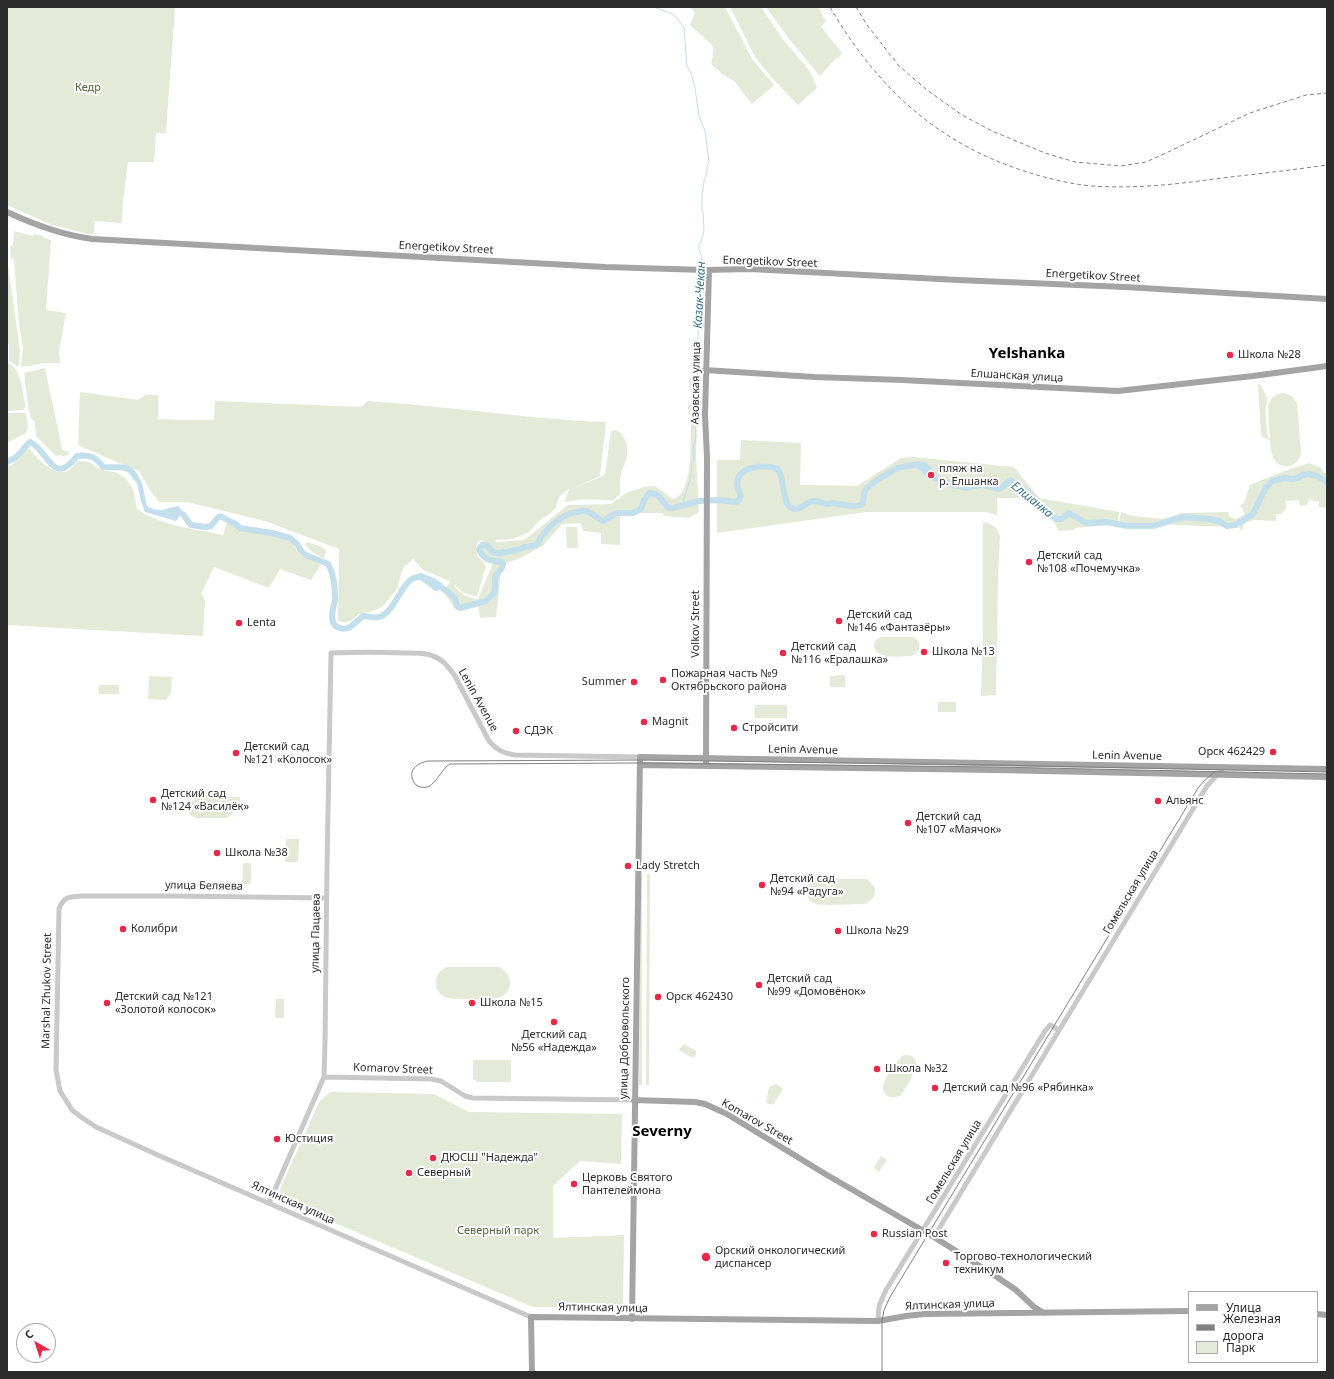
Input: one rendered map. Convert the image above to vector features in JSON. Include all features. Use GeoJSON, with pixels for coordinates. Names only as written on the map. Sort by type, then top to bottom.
{"type":"FeatureCollection","features":[{"type":"Feature","properties":{"kind":"main road","name":"Energetikov Street"},"geometry":{"type":"LineString","coordinates":[[7,212],[49,230],[92,239],[605,267],[750,270],[1125,287],[1327,299]]}},
{"type":"Feature","properties":{"kind":"main road","name":"Азовская улица"},"geometry":{"type":"LineString","coordinates":[[706,505],[705,416],[707,270]]}},
{"type":"Feature","properties":{"kind":"main road","name":"Елшанская улица"},"geometry":{"type":"LineString","coordinates":[[706,370],[814,377],[1118,391],[1327,366]]}},
{"type":"Feature","properties":{"kind":"main road","name":"Volkov Street"},"geometry":{"type":"LineString","coordinates":[[706,505],[706,766]]}},
{"type":"Feature","properties":{"kind":"main road","name":"Lenin Avenue"},"geometry":{"type":"LineString","coordinates":[[640,758],[1327,769]]}},
{"type":"Feature","properties":{"kind":"main road","name":"улица Добровольского"},"geometry":{"type":"LineString","coordinates":[[632,1319],[640,758]]}},
{"type":"Feature","properties":{"kind":"main road","name":"Lenin Avenue"},"geometry":{"type":"LineString","coordinates":[[640,765],[1003,770],[1215,776],[1327,777]]}},
{"type":"Feature","properties":{"kind":"main road","name":"Komarov Street"},"geometry":{"type":"LineString","coordinates":[[634,1100],[705,1104],[728,1114],[998,1277],[1016,1290],[1034,1307],[1044,1313]]}},
{"type":"Feature","properties":{"kind":"main road","name":"Ялтинская улица"},"geometry":{"type":"LineString","coordinates":[[531,1317],[878,1321],[924,1314],[1188,1311]]}},
{"type":"Feature","properties":{"kind":"main road"},"geometry":{"type":"LineString","coordinates":[[531,1317],[532,1372]]}},
{"type":"Feature","properties":{"kind":"street","name":"Lenin Avenue"},"geometry":{"type":"LineString","coordinates":[[331,653],[381,651],[426,654],[440,659],[455,676],[489,741],[495,748],[502,752],[515,754],[640,758]]}},
{"type":"Feature","properties":{"kind":"street","name":"улица Пацаева"},"geometry":{"type":"LineString","coordinates":[[269,1203],[324,1077],[326,1043],[326,898],[331,653]]}},
{"type":"Feature","properties":{"kind":"street","name":"Гомельская улица"},"geometry":{"type":"LineString","coordinates":[[934,1237],[1207,786],[1224,767]]}},
{"type":"Feature","properties":{"kind":"street","name":"улица Беляева"},"geometry":{"type":"LineString","coordinates":[[82,896],[326,898]]}},
{"type":"Feature","properties":{"kind":"street","name":"Marshal Zhukov Street"},"geometry":{"type":"LineString","coordinates":[[66,1102],[59,1087],[56,1070],[59,909],[62,902],[69,897],[82,896]]}},
{"type":"Feature","properties":{"kind":"street","name":"Гомельская улица"},"geometry":{"type":"LineString","coordinates":[[878,1321],[879,1306],[886,1290],[1045,1031],[1050,1025],[1059,1030]]}},
{"type":"Feature","properties":{"kind":"street","name":"Komarov Street"},"geometry":{"type":"LineString","coordinates":[[324,1077],[431,1079],[441,1081],[465,1096],[473,1098],[634,1100]]}},
{"type":"Feature","properties":{"kind":"street","name":"Ялтинская улица"},"geometry":{"type":"LineString","coordinates":[[66,1102],[72,1110],[96,1126],[160,1156],[531,1317]]}},
{"type":"Feature","properties":{"kind":"green space","name":"Кедр"},"geometry":{"type":"Polygon","coordinates":[[[7,7],[175,7],[166,133],[156,133],[154,162],[128,162],[123,200],[122,223],[95,221],[93,235],[52,225],[7,205],[7,7]]]}},
{"type":"Feature","properties":{"kind":"green space"},"geometry":{"type":"Polygon","coordinates":[[[690,7],[725,7],[752,59],[774,85],[752,104],[734,81],[722,74],[711,64],[714,48],[690,25],[695,13],[690,7]]]}},
{"type":"Feature","properties":{"kind":"green space"},"geometry":{"type":"Polygon","coordinates":[[[730,7],[761,7],[782,38],[807,68],[815,81],[817,88],[798,105],[755,57],[730,7]]]}},
{"type":"Feature","properties":{"kind":"green space"},"geometry":{"type":"Polygon","coordinates":[[[766,7],[818,7],[826,21],[821,27],[842,53],[838,59],[836,58],[820,76],[790,40],[766,7]]]}},
{"type":"Feature","properties":{"kind":"green space"},"geometry":{"type":"Polygon","coordinates":[[[14,231],[33,236],[34,234],[43,236],[44,238],[51,240],[46,310],[66,313],[59,350],[60,363],[43,363],[21,366],[23,348],[19,324],[14,259],[11,259],[10,246],[13,246],[14,231]]]}},
{"type":"Feature","properties":{"kind":"green space"},"geometry":{"type":"Polygon","coordinates":[[[7,258],[20,351],[19,366],[9,361],[9,344],[7,343],[7,258]]]}},
{"type":"Feature","properties":{"kind":"green space"},"geometry":{"type":"Polygon","coordinates":[[[698,353],[700,355],[697,394],[699,409],[697,415],[689,415],[688,407],[692,401],[692,390],[690,391],[689,380],[692,377],[693,364],[698,353]]]}},
{"type":"Feature","properties":{"kind":"green space"},"geometry":{"type":"Polygon","coordinates":[[[7,363],[12,365],[18,374],[25,403],[25,408],[23,410],[7,411],[7,363]]]}},
{"type":"Feature","properties":{"kind":"green space"},"geometry":{"type":"Polygon","coordinates":[[[45,368],[62,449],[64,451],[68,451],[69,455],[56,456],[36,436],[35,423],[31,418],[24,373],[45,368]]]}},
{"type":"Feature","properties":{"kind":"green space"},"geometry":{"type":"Polygon","coordinates":[[[1258,384],[1261,385],[1268,400],[1266,415],[1269,440],[1261,436],[1258,384]]]}},
{"type":"Feature","properties":{"kind":"green space"},"geometry":{"type":"Polygon","coordinates":[[[80,392],[138,400],[146,395],[158,395],[158,419],[214,420],[215,401],[361,407],[368,401],[542,418],[606,422],[600,476],[571,489],[603,476],[605,473],[611,431],[616,430],[623,436],[627,454],[620,477],[620,494],[613,501],[589,499],[566,502],[569,489],[559,497],[556,507],[551,513],[540,520],[528,533],[512,539],[495,540],[496,542],[524,540],[568,505],[611,504],[626,493],[644,487],[655,486],[673,499],[677,497],[681,494],[685,487],[689,469],[691,421],[697,420],[696,457],[699,512],[689,518],[664,516],[662,513],[620,513],[620,545],[601,544],[601,533],[583,531],[581,523],[562,524],[543,546],[516,560],[506,563],[501,571],[496,617],[480,618],[478,605],[455,609],[444,592],[450,581],[423,570],[413,559],[403,568],[397,589],[382,607],[370,612],[359,614],[352,620],[346,622],[338,621],[339,549],[265,521],[187,502],[159,502],[140,472],[78,445],[80,392]],[[480,540],[476,545],[477,555],[486,566],[477,596],[464,593],[454,584],[458,590],[471,598],[478,599],[493,563],[480,556],[478,546],[483,540],[480,540]]]}},
{"type":"Feature","properties":{"kind":"green space"},"geometry":{"type":"Polygon","coordinates":[[[1283,393],[1292,396],[1297,403],[1301,452],[1299,459],[1290,466],[1283,466],[1275,461],[1271,449],[1268,406],[1273,397],[1283,393]]]}},
{"type":"Feature","properties":{"kind":"green space"},"geometry":{"type":"Polygon","coordinates":[[[7,413],[26,413],[28,429],[26,433],[7,443],[7,413]]]}},
{"type":"Feature","properties":{"kind":"green space"},"geometry":{"type":"Polygon","coordinates":[[[741,440],[801,443],[800,485],[857,486],[901,458],[913,457],[1014,467],[1039,498],[1119,512],[1118,524],[1059,531],[1053,520],[1035,498],[997,498],[997,515],[986,512],[866,512],[717,533],[717,460],[740,460],[741,440]]]}},
{"type":"Feature","properties":{"kind":"green space"},"geometry":{"type":"Polygon","coordinates":[[[29,448],[46,466],[57,471],[68,471],[77,461],[82,461],[91,463],[102,470],[114,472],[123,476],[132,488],[137,509],[146,515],[178,526],[223,535],[227,522],[292,541],[297,552],[321,565],[311,580],[280,569],[269,588],[214,567],[201,594],[205,600],[203,636],[7,625],[7,466],[11,466],[29,448]]]}},
{"type":"Feature","properties":{"kind":"green space"},"geometry":{"type":"Polygon","coordinates":[[[1309,463],[1321,468],[1324,473],[1327,473],[1327,508],[1319,507],[1319,501],[1313,501],[1309,498],[1307,505],[1300,506],[1299,500],[1285,501],[1286,508],[1281,514],[1276,514],[1276,521],[1254,520],[1245,523],[1241,531],[1237,524],[1233,524],[1230,527],[1155,524],[1130,527],[1122,526],[1122,524],[1119,523],[1121,512],[1133,516],[1163,519],[1182,513],[1228,512],[1230,517],[1237,519],[1245,514],[1240,505],[1244,503],[1250,485],[1309,463]]]}},
{"type":"Feature","properties":{"kind":"green space"},"geometry":{"type":"Polygon","coordinates":[[[983,522],[991,524],[997,529],[1000,536],[996,695],[981,696],[983,631],[983,522]]]}},
{"type":"Feature","properties":{"kind":"green space"},"geometry":{"type":"Polygon","coordinates":[[[566,527],[577,527],[578,548],[567,548],[566,527]]]}},
{"type":"Feature","properties":{"kind":"green space"},"geometry":{"type":"Polygon","coordinates":[[[307,542],[322,547],[326,551],[324,559],[311,551],[305,545],[307,542]]]}},
{"type":"Feature","properties":{"kind":"green space"},"geometry":{"type":"Polygon","coordinates":[[[882,637],[914,637],[919,642],[919,650],[911,656],[896,657],[884,655],[879,653],[874,646],[876,640],[882,637]]]}},
{"type":"Feature","properties":{"kind":"green space"},"geometry":{"type":"Polygon","coordinates":[[[845,675],[845,687],[830,687],[830,676],[845,675]]]}},
{"type":"Feature","properties":{"kind":"green space"},"geometry":{"type":"Polygon","coordinates":[[[149,676],[172,677],[171,693],[166,700],[148,699],[149,676]]]}},
{"type":"Feature","properties":{"kind":"green space"},"geometry":{"type":"Polygon","coordinates":[[[99,685],[119,685],[119,694],[99,694],[99,685]]]}},
{"type":"Feature","properties":{"kind":"green space"},"geometry":{"type":"Polygon","coordinates":[[[938,702],[956,702],[956,712],[938,712],[938,702]]]}},
{"type":"Feature","properties":{"kind":"green space"},"geometry":{"type":"Polygon","coordinates":[[[755,705],[787,705],[787,718],[755,718],[755,705]]]}},
{"type":"Feature","properties":{"kind":"green space"},"geometry":{"type":"Polygon","coordinates":[[[197,796],[240,797],[240,801],[230,801],[233,806],[233,812],[227,818],[196,818],[190,815],[188,808],[190,802],[197,798],[197,796]]]}},
{"type":"Feature","properties":{"kind":"green space"},"geometry":{"type":"Polygon","coordinates":[[[286,839],[299,839],[298,862],[285,862],[286,839]]]}},
{"type":"Feature","properties":{"kind":"green space"},"geometry":{"type":"Polygon","coordinates":[[[244,863],[250,863],[251,865],[251,882],[249,884],[243,883],[244,863]]]}},
{"type":"Feature","properties":{"kind":"green space"},"geometry":{"type":"Polygon","coordinates":[[[639,874],[642,874],[642,1085],[639,1085],[639,874]]]}},
{"type":"Feature","properties":{"kind":"green space"},"geometry":{"type":"Polygon","coordinates":[[[647,874],[650,874],[649,1085],[646,1085],[647,874]]]}},
{"type":"Feature","properties":{"kind":"green space"},"geometry":{"type":"Polygon","coordinates":[[[818,879],[867,879],[874,886],[875,894],[870,901],[864,904],[816,904],[808,898],[807,892],[811,883],[818,879]]]}},
{"type":"Feature","properties":{"kind":"green space"},"geometry":{"type":"Polygon","coordinates":[[[447,967],[499,967],[505,971],[509,977],[509,989],[501,997],[491,999],[447,998],[442,995],[436,987],[436,978],[442,970],[447,967]]]}},
{"type":"Feature","properties":{"kind":"green space"},"geometry":{"type":"Polygon","coordinates":[[[276,999],[284,999],[284,1018],[275,1018],[276,999]]]}},
{"type":"Feature","properties":{"kind":"green space"},"geometry":{"type":"Polygon","coordinates":[[[684,1044],[696,1051],[693,1058],[680,1051],[679,1049],[684,1044]]]}},
{"type":"Feature","properties":{"kind":"green space"},"geometry":{"type":"Polygon","coordinates":[[[904,1055],[912,1056],[916,1065],[908,1085],[901,1095],[892,1097],[886,1095],[883,1090],[884,1083],[895,1064],[904,1055]]]}},
{"type":"Feature","properties":{"kind":"green space"},"geometry":{"type":"Polygon","coordinates":[[[473,1060],[511,1060],[511,1082],[478,1082],[473,1079],[473,1060]]]}},
{"type":"Feature","properties":{"kind":"green space"},"geometry":{"type":"Polygon","coordinates":[[[776,1084],[783,1089],[773,1105],[766,1103],[769,1087],[776,1084]]]}},
{"type":"Feature","properties":{"kind":"green space","name":"Северный парк"},"geometry":{"type":"Polygon","coordinates":[[[330,1092],[434,1094],[469,1112],[622,1114],[621,1164],[580,1161],[553,1186],[553,1238],[624,1235],[623,1307],[533,1307],[276,1198],[319,1102],[330,1092]]]}},
{"type":"Feature","properties":{"kind":"green space"},"geometry":{"type":"Polygon","coordinates":[[[881,1156],[887,1160],[879,1172],[874,1167],[881,1156]]]}},
{"type":"Feature","properties":{"kind":"water"},"geometry":{"type":"Polygon","coordinates":[[[918,461],[926,463],[941,477],[956,482],[971,485],[986,480],[991,484],[998,484],[1001,487],[996,489],[987,486],[972,488],[946,485],[944,481],[935,478],[932,473],[920,465],[914,468],[908,466],[909,463],[918,461]]]}},
{"type":"Feature","properties":{"kind":"water"},"geometry":{"type":"Polygon","coordinates":[[[132,471],[136,473],[142,483],[147,506],[156,510],[163,510],[179,506],[181,510],[176,521],[145,512],[132,471]]]}},
{"type":"Feature","properties":{"kind":"water"},"geometry":{"type":"Polygon","coordinates":[[[421,573],[434,578],[443,584],[439,590],[435,591],[422,581],[414,578],[414,575],[421,573]]]}},
{"type":"Feature","properties":{"kind":"waterway","name":"Казак-Чекан"},"geometry":{"type":"LineString","coordinates":[[654,7],[672,14],[684,28],[687,66],[691,73],[699,116],[705,131],[709,162],[702,195],[704,231],[699,245],[699,250],[702,256],[701,268]]}},
{"type":"Feature","properties":{"kind":"waterway","name":"Казак-Чекан"},"geometry":{"type":"LineString","coordinates":[[682,506],[691,476],[692,463],[694,460],[693,450],[696,436],[694,412],[695,370],[700,323],[702,289],[701,273]]}},
{"type":"Feature","properties":{"kind":"waterway","name":"Елшанка"},"geometry":{"type":"LineString","coordinates":[[7,462],[18,455],[30,442],[36,446],[57,468],[62,469],[69,465],[77,456],[85,455],[92,457],[103,467],[126,468],[130,470],[136,478]]}},
{"type":"Feature","properties":{"kind":"waterway","name":"Елшанка"},"geometry":{"type":"LineString","coordinates":[[434,582],[452,595],[456,600],[457,606],[460,608],[486,601],[495,592],[495,577],[502,568],[503,564],[502,562],[485,558],[479,549],[482,545],[487,545],[495,553],[503,553],[534,546],[552,525],[566,515],[586,511],[604,521],[616,513],[633,513],[641,509],[644,500],[649,493],[658,495],[668,508],[699,501],[738,501],[741,496],[737,486],[738,478],[747,470],[760,467],[773,467],[778,469],[782,478],[787,504],[794,509],[800,508],[812,501],[847,506],[861,505],[867,488],[877,480],[897,468],[914,465],[920,466],[931,477],[952,485],[966,488],[983,485],[998,489],[1011,480],[1017,486],[1030,494],[1050,515],[1056,519],[1061,519],[1069,513],[1086,523],[1106,522],[1128,526],[1154,526],[1184,517],[1219,521],[1227,526],[1235,525],[1253,514],[1265,489],[1272,481],[1285,478],[1298,478],[1302,475],[1309,474],[1317,476],[1327,482]]}},
{"type":"Feature","properties":{"kind":"waterway","name":"Елшанка"},"geometry":{"type":"LineString","coordinates":[[172,512],[177,512],[184,515],[191,525],[205,527],[211,526],[220,516],[240,528],[272,533],[290,538],[306,555],[328,564],[333,577],[335,591],[332,619],[335,626],[339,628],[348,628],[363,616],[377,618],[385,614],[404,587],[414,578],[420,577]]}},
{"type":"Feature","properties":{"kind":"tram line"},"geometry":{"type":"LineString","coordinates":[[1327,772],[995,765],[640,760],[428,761],[416,766],[413,769],[412,776],[416,785],[427,787],[432,785],[450,764],[640,763],[995,767],[1327,774]]}},
{"type":"Feature","properties":{"kind":"tram line"},"geometry":{"type":"LineString","coordinates":[[882,1372],[882,1321],[884,1310],[890,1297],[1198,788],[1216,771]]}},
{"type":"Feature","properties":{"kind":"railway"},"geometry":{"type":"LineString","coordinates":[[830,7],[848,36],[867,62],[888,86],[911,108],[936,127],[963,144],[992,159],[1024,171],[1075,184],[1125,187],[1174,184],[1327,165]]}},
{"type":"Feature","properties":{"kind":"railway"},"geometry":{"type":"LineString","coordinates":[[856,7],[867,25],[899,66],[927,90],[962,115],[992,131],[1045,153],[1075,162],[1121,166],[1146,162],[1250,113],[1306,95],[1327,93]]}},
{"type":"Feature","properties":{"kind":"place","name":"Школа №28"},"geometry":{"type":"Point","coordinates":[1230,355]}},
{"type":"Feature","properties":{"kind":"place","name":"пляж на р. Елшанка"},"geometry":{"type":"Point","coordinates":[931,475]}},
{"type":"Feature","properties":{"kind":"place","name":"Детский сад №108 «Почемучка»"},"geometry":{"type":"Point","coordinates":[1029,562]}},
{"type":"Feature","properties":{"kind":"place","name":"Детский сад №146 «Фантазёры»"},"geometry":{"type":"Point","coordinates":[839,621]}},
{"type":"Feature","properties":{"kind":"place","name":"Lenta"},"geometry":{"type":"Point","coordinates":[239,623]}},
{"type":"Feature","properties":{"kind":"place","name":"Школа №13"},"geometry":{"type":"Point","coordinates":[924,652]}},
{"type":"Feature","properties":{"kind":"place","name":"Детский сад №116 «Ералашка»"},"geometry":{"type":"Point","coordinates":[783,653]}},
{"type":"Feature","properties":{"kind":"place","name":"Пожарная часть №9 Октябрьского района"},"geometry":{"type":"Point","coordinates":[663,680]}},
{"type":"Feature","properties":{"kind":"place","name":"Summer"},"geometry":{"type":"Point","coordinates":[634,682]}},
{"type":"Feature","properties":{"kind":"place","name":"Magnit"},"geometry":{"type":"Point","coordinates":[644,722]}},
{"type":"Feature","properties":{"kind":"place","name":"Стройсити"},"geometry":{"type":"Point","coordinates":[734,728]}},
{"type":"Feature","properties":{"kind":"place","name":"СДЭК"},"geometry":{"type":"Point","coordinates":[516,731]}},
{"type":"Feature","properties":{"kind":"place","name":"Орск 462429"},"geometry":{"type":"Point","coordinates":[1273,752]}},
{"type":"Feature","properties":{"kind":"place","name":"Детский сад №121 «Колосок»"},"geometry":{"type":"Point","coordinates":[236,753]}},
{"type":"Feature","properties":{"kind":"place","name":"Детский сад №124 «Василёк»"},"geometry":{"type":"Point","coordinates":[153,800]}},
{"type":"Feature","properties":{"kind":"place","name":"Альянс"},"geometry":{"type":"Point","coordinates":[1158,801]}},
{"type":"Feature","properties":{"kind":"place","name":"Детский сад №107 «Маячок»"},"geometry":{"type":"Point","coordinates":[908,823]}},
{"type":"Feature","properties":{"kind":"place","name":"Школа №38"},"geometry":{"type":"Point","coordinates":[217,853]}},
{"type":"Feature","properties":{"kind":"place","name":"Lady Stretch"},"geometry":{"type":"Point","coordinates":[628,866]}},
{"type":"Feature","properties":{"kind":"place","name":"Детский сад №94 «Радуга»"},"geometry":{"type":"Point","coordinates":[762,885]}},
{"type":"Feature","properties":{"kind":"place","name":"Колибри"},"geometry":{"type":"Point","coordinates":[123,929]}},
{"type":"Feature","properties":{"kind":"place","name":"Школа №29"},"geometry":{"type":"Point","coordinates":[838,931]}},
{"type":"Feature","properties":{"kind":"place","name":"Детский сад №99 «Домовёнок»"},"geometry":{"type":"Point","coordinates":[759,985]}},
{"type":"Feature","properties":{"kind":"place","name":"Орск 462430"},"geometry":{"type":"Point","coordinates":[658,997]}},
{"type":"Feature","properties":{"kind":"place","name":"Детский сад №121 «Золотой колосок»"},"geometry":{"type":"Point","coordinates":[107,1003]}},
{"type":"Feature","properties":{"kind":"place","name":"Школа №15"},"geometry":{"type":"Point","coordinates":[472,1003]}},
{"type":"Feature","properties":{"kind":"place","name":"Детский сад №56 «Надежда»"},"geometry":{"type":"Point","coordinates":[554,1022]}},
{"type":"Feature","properties":{"kind":"place","name":"Школа №32"},"geometry":{"type":"Point","coordinates":[877,1069]}},
{"type":"Feature","properties":{"kind":"place","name":"Детский сад №96 «Рябинка»"},"geometry":{"type":"Point","coordinates":[935,1088]}},
{"type":"Feature","properties":{"kind":"place","name":"Юстиция"},"geometry":{"type":"Point","coordinates":[277,1139]}},
{"type":"Feature","properties":{"kind":"place","name":"ДЮСШ \"Надежда\""},"geometry":{"type":"Point","coordinates":[433,1158]}},
{"type":"Feature","properties":{"kind":"place","name":"Северный"},"geometry":{"type":"Point","coordinates":[409,1173]}},
{"type":"Feature","properties":{"kind":"place","name":"Церковь Святого Пантелеймона"},"geometry":{"type":"Point","coordinates":[574,1184]}},
{"type":"Feature","properties":{"kind":"place","name":"Russian Post"},"geometry":{"type":"Point","coordinates":[874,1234]}},
{"type":"Feature","properties":{"kind":"place","name":"Орский онкологический диспансер"},"geometry":{"type":"Point","coordinates":[706,1257]}},
{"type":"Feature","properties":{"kind":"place","name":"Торгово-технологический техникум"},"geometry":{"type":"Point","coordinates":[946,1263]}},
{"type":"Feature","properties":{"kind":"district","name":"Yelshanka"},"geometry":{"type":"Point","coordinates":[1027,354]}},
{"type":"Feature","properties":{"kind":"district","name":"Severny"},"geometry":{"type":"Point","coordinates":[662,1132]}}]}
